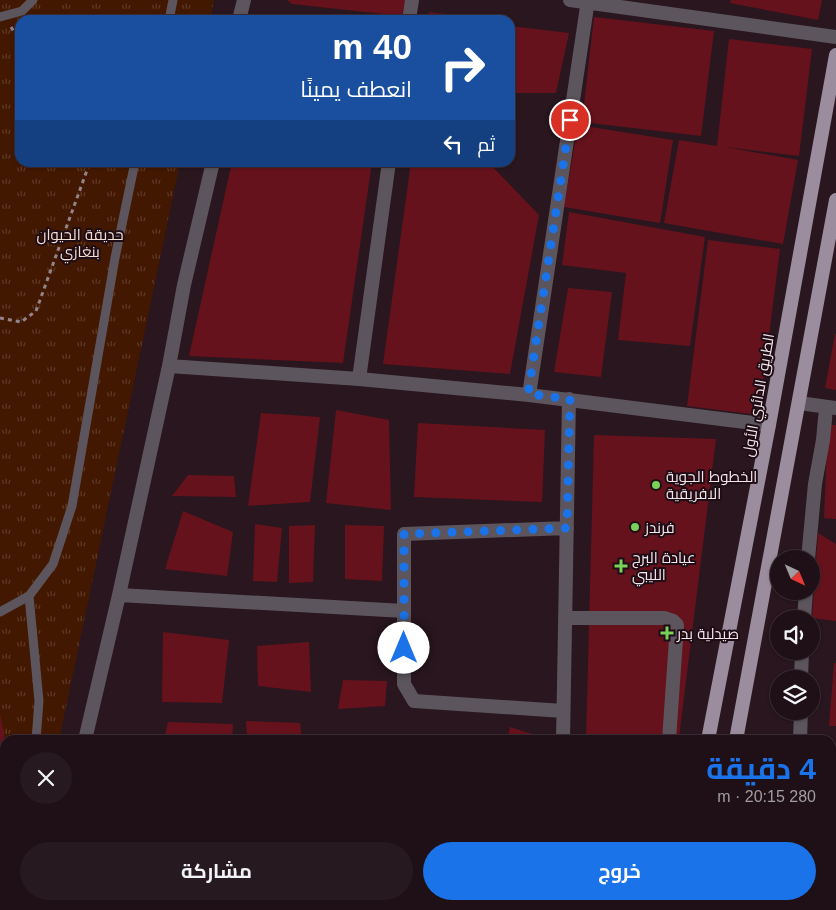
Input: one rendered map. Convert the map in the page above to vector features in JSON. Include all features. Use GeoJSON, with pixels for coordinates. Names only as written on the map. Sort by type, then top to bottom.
{"type":"FeatureCollection","features":[{"type":"Feature","properties":{"kind":"main road","name":"الطريق الدائري الأول"},"geometry":{"type":"LineString","coordinates":[[709,735],[769,425],[836,55]]}},
{"type":"Feature","properties":{"kind":"main road"},"geometry":{"type":"LineString","coordinates":[[737,735],[836,200]]}},
{"type":"Feature","properties":{"kind":"street"},"geometry":{"type":"LineString","coordinates":[[241,15],[244,0]]}},
{"type":"Feature","properties":{"kind":"street"},"geometry":{"type":"LineString","coordinates":[[410,15],[412,0]]}},
{"type":"Feature","properties":{"kind":"street"},"geometry":{"type":"LineString","coordinates":[[570,0],[836,37]]}},
{"type":"Feature","properties":{"kind":"street"},"geometry":{"type":"LineString","coordinates":[[528,394],[588,1]]}},
{"type":"Feature","properties":{"kind":"street"},"geometry":{"type":"LineString","coordinates":[[86,735],[120,596],[169,366],[184,285],[212,167]]}},
{"type":"Feature","properties":{"kind":"street"},"geometry":{"type":"LineString","coordinates":[[359,379],[388,167]]}},
{"type":"Feature","properties":{"kind":"street"},"geometry":{"type":"LineString","coordinates":[[169,366],[359,379],[528,394],[769,425]]}},
{"type":"Feature","properties":{"kind":"street"},"geometry":{"type":"LineString","coordinates":[[563,735],[570,399]]}},
{"type":"Feature","properties":{"kind":"street"},"geometry":{"type":"LineString","coordinates":[[799,403],[831,408],[815,484],[809,550]]}},
{"type":"Feature","properties":{"kind":"street"},"geometry":{"type":"LineString","coordinates":[[563,711],[414,701],[404,684],[404,534],[567,528]]}},
{"type":"Feature","properties":{"kind":"street"},"geometry":{"type":"LineString","coordinates":[[120,596],[404,611]]}},
{"type":"Feature","properties":{"kind":"street"},"geometry":{"type":"LineString","coordinates":[[565,618],[664,618],[673,621],[677,625],[669,735]]}},
{"type":"Feature","properties":{"kind":"street"},"geometry":{"type":"LineString","coordinates":[[800,735],[801,720]]}},
{"type":"Feature","properties":{"kind":"lane"},"geometry":{"type":"LineString","coordinates":[[0,17],[22,11],[33,0]]}},
{"type":"Feature","properties":{"kind":"lane"},"geometry":{"type":"LineString","coordinates":[[170,15],[173,0]]}},
{"type":"Feature","properties":{"kind":"lane"},"geometry":{"type":"LineString","coordinates":[[0,612],[29,596],[53,564],[72,506],[115,258],[134,167]]}},
{"type":"Feature","properties":{"kind":"lane"},"geometry":{"type":"LineString","coordinates":[[29,596],[40,701],[37,735]]}},
{"type":"Feature","properties":{"kind":"path"},"geometry":{"type":"LineString","coordinates":[[0,318],[21,322],[36,311],[88,167]]}},
{"type":"Feature","properties":{"kind":"green space","name":"حديقة الحيوان بنغازي"},"geometry":{"type":"Polygon","coordinates":[[[0,0],[214,0],[211,15],[15,15],[15,167],[179,167],[60,735],[0,735],[0,0]]]}},
{"type":"Feature","properties":{"kind":"building"},"geometry":{"type":"Polygon","coordinates":[[[287,0],[405,0],[402,15],[292,4],[287,0]]]}},
{"type":"Feature","properties":{"kind":"building"},"geometry":{"type":"Polygon","coordinates":[[[731,0],[822,0],[818,20],[730,3],[731,0]]]}},
{"type":"Feature","properties":{"kind":"building"},"geometry":{"type":"Polygon","coordinates":[[[429,12],[453,15],[429,15],[429,12]]]}},
{"type":"Feature","properties":{"kind":"building"},"geometry":{"type":"Polygon","coordinates":[[[594,17],[714,31],[701,136],[582,122],[594,17]]]}},
{"type":"Feature","properties":{"kind":"building"},"geometry":{"type":"Polygon","coordinates":[[[515,27],[569,33],[556,93],[515,93],[515,27]]]}},
{"type":"Feature","properties":{"kind":"building"},"geometry":{"type":"Polygon","coordinates":[[[729,39],[812,49],[799,156],[725,147],[798,160],[783,244],[664,223],[679,140],[717,146],[729,39]]]}},
{"type":"Feature","properties":{"kind":"building"},"geometry":{"type":"Polygon","coordinates":[[[578,125],[673,140],[660,223],[564,207],[578,125]]]}},
{"type":"Feature","properties":{"kind":"building"},"geometry":{"type":"Polygon","coordinates":[[[231,167],[371,167],[343,363],[189,356],[231,167]]]}},
{"type":"Feature","properties":{"kind":"building"},"geometry":{"type":"Polygon","coordinates":[[[410,167],[493,167],[539,215],[510,374],[383,364],[410,167]]]}},
{"type":"Feature","properties":{"kind":"building"},"geometry":{"type":"Polygon","coordinates":[[[569,212],[705,237],[690,346],[618,340],[626,273],[562,265],[569,212]]]}},
{"type":"Feature","properties":{"kind":"building"},"geometry":{"type":"Polygon","coordinates":[[[708,240],[780,249],[759,415],[687,406],[708,240]]]}},
{"type":"Feature","properties":{"kind":"building"},"geometry":{"type":"Polygon","coordinates":[[[568,288],[612,292],[601,377],[554,372],[568,288]]]}},
{"type":"Feature","properties":{"kind":"building"},"geometry":{"type":"Polygon","coordinates":[[[836,334],[836,390],[825,388],[836,334]]]}},
{"type":"Feature","properties":{"kind":"building"},"geometry":{"type":"Polygon","coordinates":[[[336,410],[389,420],[391,510],[326,503],[336,410]]]}},
{"type":"Feature","properties":{"kind":"building"},"geometry":{"type":"Polygon","coordinates":[[[261,413],[320,417],[310,502],[248,506],[261,413]]]}},
{"type":"Feature","properties":{"kind":"building"},"geometry":{"type":"Polygon","coordinates":[[[418,423],[545,430],[542,502],[414,497],[418,423]]]}},
{"type":"Feature","properties":{"kind":"building"},"geometry":{"type":"Polygon","coordinates":[[[828,424],[836,425],[836,519],[824,518],[828,424]]]}},
{"type":"Feature","properties":{"kind":"building"},"geometry":{"type":"Polygon","coordinates":[[[594,435],[716,439],[679,735],[586,735],[594,435]]]}},
{"type":"Feature","properties":{"kind":"building"},"geometry":{"type":"Polygon","coordinates":[[[188,475],[234,476],[236,497],[172,496],[188,475]]]}},
{"type":"Feature","properties":{"kind":"building"},"geometry":{"type":"Polygon","coordinates":[[[183,511],[233,532],[227,576],[165,569],[183,511]]]}},
{"type":"Feature","properties":{"kind":"building"},"geometry":{"type":"Polygon","coordinates":[[[255,524],[282,528],[277,582],[253,581],[255,524]]]}},
{"type":"Feature","properties":{"kind":"building"},"geometry":{"type":"Polygon","coordinates":[[[315,525],[313,582],[289,583],[289,526],[315,525]]]}},
{"type":"Feature","properties":{"kind":"building"},"geometry":{"type":"Polygon","coordinates":[[[345,525],[384,526],[382,581],[345,579],[345,525]]]}},
{"type":"Feature","properties":{"kind":"building"},"geometry":{"type":"Polygon","coordinates":[[[818,533],[836,544],[836,621],[820,619],[820,610],[813,610],[813,600],[820,600],[820,550],[817,550],[818,533]]]}},
{"type":"Feature","properties":{"kind":"building"},"geometry":{"type":"Polygon","coordinates":[[[163,632],[229,640],[222,703],[162,702],[163,632]]]}},
{"type":"Feature","properties":{"kind":"building"},"geometry":{"type":"Polygon","coordinates":[[[309,642],[311,692],[258,686],[257,646],[309,642]]]}},
{"type":"Feature","properties":{"kind":"building"},"geometry":{"type":"Polygon","coordinates":[[[834,663],[836,663],[836,726],[829,726],[834,663]]]}},
{"type":"Feature","properties":{"kind":"building"},"geometry":{"type":"Polygon","coordinates":[[[343,680],[387,681],[385,706],[338,709],[343,680]]]}},
{"type":"Feature","properties":{"kind":"building"},"geometry":{"type":"Polygon","coordinates":[[[0,713],[4,735],[0,735],[0,713]]]}},
{"type":"Feature","properties":{"kind":"building"},"geometry":{"type":"Polygon","coordinates":[[[246,721],[300,723],[301,735],[247,735],[246,721]]]}},
{"type":"Feature","properties":{"kind":"building"},"geometry":{"type":"Polygon","coordinates":[[[168,722],[233,724],[232,735],[165,735],[168,722]]]}},
{"type":"Feature","properties":{"kind":"building"},"geometry":{"type":"Polygon","coordinates":[[[510,727],[535,735],[508,735],[510,727]]]}},
{"type":"Feature","properties":{"kind":"place","name":"الخطوط الجوية الافريقية"},"geometry":{"type":"Point","coordinates":[656,485]}},
{"type":"Feature","properties":{"kind":"place","name":"فرندز"},"geometry":{"type":"Point","coordinates":[635,527]}},
{"type":"Feature","properties":{"kind":"place","name":"عيادة البرج الليبي"},"geometry":{"type":"Point","coordinates":[621,566]}},
{"type":"Feature","properties":{"kind":"place","name":"صيدلية بدر"},"geometry":{"type":"Point","coordinates":[667,633]}},
{"type":"Feature","properties":{"kind":"route"},"geometry":{"type":"LineString","coordinates":[[404,648],[404,534],[567,528],[570,399],[528,394],[570,120]]}}]}
